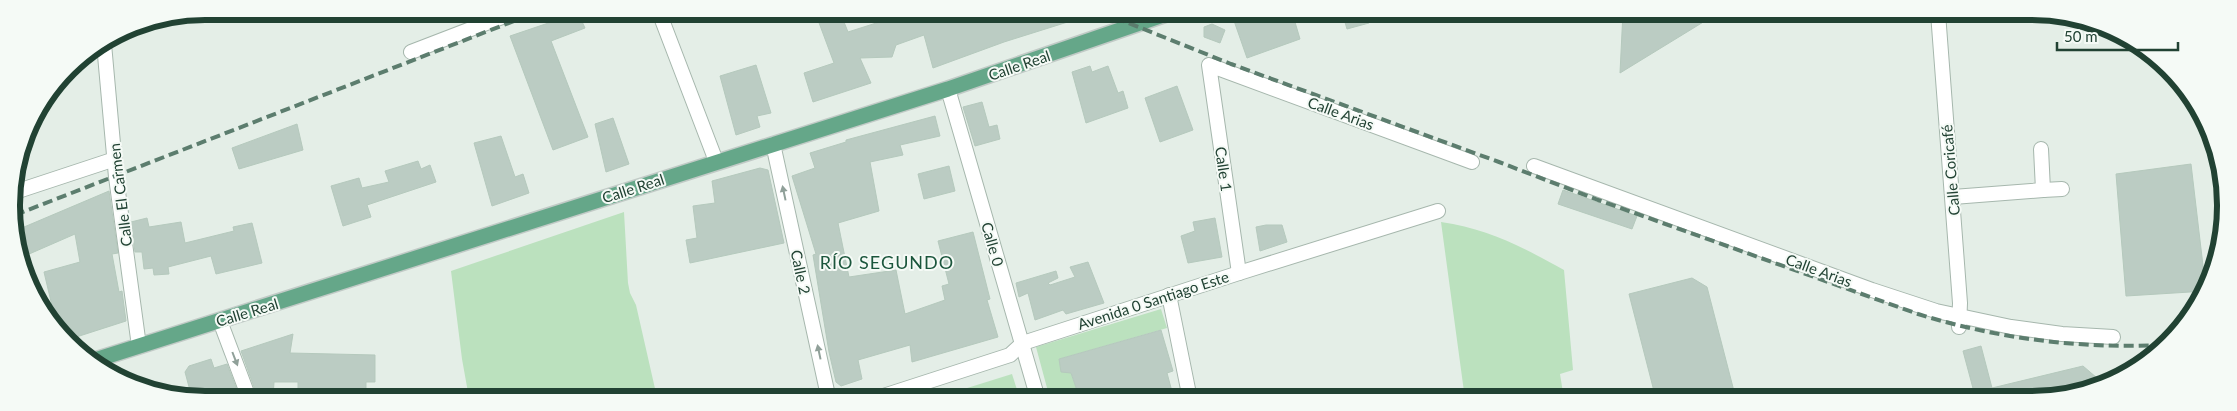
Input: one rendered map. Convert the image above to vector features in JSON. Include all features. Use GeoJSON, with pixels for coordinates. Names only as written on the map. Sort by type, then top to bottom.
{"type":"FeatureCollection","features":[{"type":"Feature","properties":{"kind":"main road","name":"Calle Real"},"geometry":{"type":"LineString","coordinates":[[99,358],[948,89],[1149,20]]}},
{"type":"Feature","properties":{"kind":"street"},"geometry":{"type":"LineString","coordinates":[[412,52],[494,20]]}},
{"type":"Feature","properties":{"kind":"street"},"geometry":{"type":"LineString","coordinates":[[662,20],[716,161]]}},
{"type":"Feature","properties":{"kind":"street","name":"Calle Coricafé"},"geometry":{"type":"LineString","coordinates":[[1939,20],[1953,198],[1960,322]]}},
{"type":"Feature","properties":{"kind":"street","name":"Calle El Carmen"},"geometry":{"type":"LineString","coordinates":[[105,50],[115,159],[139,346]]}},
{"type":"Feature","properties":{"kind":"street","name":"Calle Arias"},"geometry":{"type":"LineString","coordinates":[[1209,65],[1472,162]]}},
{"type":"Feature","properties":{"kind":"street","name":"Calle 1"},"geometry":{"type":"LineString","coordinates":[[1209,65],[1239,272]]}},
{"type":"Feature","properties":{"kind":"street","name":"Calle 0"},"geometry":{"type":"LineString","coordinates":[[948,89],[1036,391]]}},
{"type":"Feature","properties":{"kind":"street","name":"Calle 2"},"geometry":{"type":"LineString","coordinates":[[773,144],[827,391]]}},
{"type":"Feature","properties":{"kind":"street"},"geometry":{"type":"LineString","coordinates":[[2041,149],[2043,190]]}},
{"type":"Feature","properties":{"kind":"street"},"geometry":{"type":"LineString","coordinates":[[20,191],[115,159]]}},
{"type":"Feature","properties":{"kind":"street","name":"Calle Arias"},"geometry":{"type":"LineString","coordinates":[[1534,166],[1960,322],[2062,334],[2113,337]]}},
{"type":"Feature","properties":{"kind":"street"},"geometry":{"type":"LineString","coordinates":[[1953,198],[2062,189]]}},
{"type":"Feature","properties":{"kind":"street","name":"Avenida 0 Santiago Este"},"geometry":{"type":"LineString","coordinates":[[899,391],[1010,355],[1023,343],[1239,272],[1438,211]]}},
{"type":"Feature","properties":{"kind":"street"},"geometry":{"type":"LineString","coordinates":[[1169,295],[1188,391]]}},
{"type":"Feature","properties":{"kind":"street"},"geometry":{"type":"LineString","coordinates":[[220,321],[246,391]]}},
{"type":"Feature","properties":{"kind":"green space"},"geometry":{"type":"Polygon","coordinates":[[[624,212],[628,283],[630,293],[636,305],[656,391],[468,391],[451,271],[624,212]]]}},
{"type":"Feature","properties":{"kind":"green space"},"geometry":{"type":"Polygon","coordinates":[[[1441,222],[1490,234],[1564,270],[1573,370],[1560,374],[1563,391],[1464,391],[1441,222]]]}},
{"type":"Feature","properties":{"kind":"green space"},"geometry":{"type":"Polygon","coordinates":[[[1161,309],[1167,328],[1059,359],[1071,373],[1077,391],[1048,391],[1036,347],[1161,309]]]}},
{"type":"Feature","properties":{"kind":"green space"},"geometry":{"type":"Polygon","coordinates":[[[1012,374],[1017,391],[958,391],[1012,374]]]}},
{"type":"Feature","properties":{"kind":"building"},"geometry":{"type":"Polygon","coordinates":[[[557,20],[581,20],[585,28],[551,41],[588,137],[553,150],[510,36],[557,20]]]}},
{"type":"Feature","properties":{"kind":"building"},"geometry":{"type":"Polygon","coordinates":[[[818,20],[843,20],[848,32],[886,20],[1074,20],[1004,42],[933,68],[924,35],[896,45],[892,57],[860,58],[871,83],[813,102],[804,73],[834,63],[818,20]]]}},
{"type":"Feature","properties":{"kind":"building"},"geometry":{"type":"Polygon","coordinates":[[[1234,20],[1294,20],[1300,39],[1247,58],[1234,20]]]}},
{"type":"Feature","properties":{"kind":"building"},"geometry":{"type":"Polygon","coordinates":[[[1344,20],[1368,20],[1369,23],[1347,29],[1344,20]]]}},
{"type":"Feature","properties":{"kind":"building"},"geometry":{"type":"Polygon","coordinates":[[[1623,20],[1707,20],[1620,73],[1623,20]]]}},
{"type":"Feature","properties":{"kind":"building"},"geometry":{"type":"Polygon","coordinates":[[[1212,24],[1225,30],[1220,43],[1204,37],[1204,27],[1212,24]]]}},
{"type":"Feature","properties":{"kind":"building"},"geometry":{"type":"Polygon","coordinates":[[[756,65],[771,113],[757,116],[760,127],[736,135],[720,76],[756,65]]]}},
{"type":"Feature","properties":{"kind":"building"},"geometry":{"type":"Polygon","coordinates":[[[1090,66],[1092,72],[1108,66],[1118,93],[1123,91],[1128,108],[1086,123],[1072,72],[1090,66]]]}},
{"type":"Feature","properties":{"kind":"building"},"geometry":{"type":"Polygon","coordinates":[[[1177,86],[1193,130],[1160,142],[1145,98],[1177,86]]]}},
{"type":"Feature","properties":{"kind":"building"},"geometry":{"type":"Polygon","coordinates":[[[982,102],[989,127],[997,125],[1000,139],[975,146],[963,107],[982,102]]]}},
{"type":"Feature","properties":{"kind":"building"},"geometry":{"type":"Polygon","coordinates":[[[935,116],[940,136],[900,145],[903,155],[870,162],[879,211],[838,223],[849,277],[896,270],[905,314],[945,300],[942,286],[949,284],[938,241],[973,232],[990,299],[987,300],[998,337],[912,362],[910,345],[858,360],[862,379],[841,386],[836,382],[829,352],[813,255],[816,254],[792,176],[815,168],[810,153],[846,142],[846,140],[935,116]]]}},
{"type":"Feature","properties":{"kind":"building"},"geometry":{"type":"Polygon","coordinates":[[[613,118],[629,164],[606,172],[595,124],[613,118]]]}},
{"type":"Feature","properties":{"kind":"building"},"geometry":{"type":"Polygon","coordinates":[[[297,124],[303,150],[239,169],[232,148],[297,124]]]}},
{"type":"Feature","properties":{"kind":"building"},"geometry":{"type":"Polygon","coordinates":[[[501,136],[515,177],[523,174],[529,193],[492,206],[474,143],[501,136]]]}},
{"type":"Feature","properties":{"kind":"building"},"geometry":{"type":"Polygon","coordinates":[[[418,161],[421,169],[430,165],[436,182],[367,205],[371,217],[343,226],[331,186],[359,178],[362,188],[389,182],[385,171],[418,161]]]}},
{"type":"Feature","properties":{"kind":"building"},"geometry":{"type":"Polygon","coordinates":[[[2191,164],[2204,273],[2196,292],[2126,296],[2116,174],[2191,164]]]}},
{"type":"Feature","properties":{"kind":"building"},"geometry":{"type":"Polygon","coordinates":[[[949,166],[955,191],[924,199],[918,174],[949,166]]]}},
{"type":"Feature","properties":{"kind":"building"},"geometry":{"type":"Polygon","coordinates":[[[760,168],[768,170],[784,243],[690,263],[686,240],[697,238],[693,206],[715,203],[712,181],[760,168]]]}},
{"type":"Feature","properties":{"kind":"building"},"geometry":{"type":"Polygon","coordinates":[[[1563,190],[1637,216],[1632,229],[1558,204],[1563,190]]]}},
{"type":"Feature","properties":{"kind":"building"},"geometry":{"type":"Polygon","coordinates":[[[109,191],[118,253],[112,254],[119,292],[122,291],[126,321],[74,337],[54,312],[44,272],[80,262],[75,234],[26,255],[22,228],[109,191]]]}},
{"type":"Feature","properties":{"kind":"building"},"geometry":{"type":"Polygon","coordinates":[[[147,218],[149,227],[181,222],[185,243],[234,231],[233,227],[252,223],[262,263],[216,274],[211,256],[168,267],[169,274],[154,275],[153,268],[144,269],[142,252],[135,252],[131,222],[147,218]]]}},
{"type":"Feature","properties":{"kind":"building"},"geometry":{"type":"Polygon","coordinates":[[[1215,218],[1222,257],[1188,263],[1181,236],[1195,231],[1193,222],[1215,218]]]}},
{"type":"Feature","properties":{"kind":"building"},"geometry":{"type":"Polygon","coordinates":[[[1282,225],[1287,242],[1260,251],[1256,227],[1282,225]]]}},
{"type":"Feature","properties":{"kind":"building"},"geometry":{"type":"Polygon","coordinates":[[[1088,262],[1104,303],[1066,314],[1063,310],[1035,320],[1028,293],[1019,297],[1016,283],[1056,271],[1058,278],[1048,283],[1050,285],[1075,277],[1070,267],[1088,262]]]}},
{"type":"Feature","properties":{"kind":"building"},"geometry":{"type":"Polygon","coordinates":[[[1692,278],[1707,287],[1734,391],[1654,391],[1629,294],[1692,278]]]}},
{"type":"Feature","properties":{"kind":"building"},"geometry":{"type":"Polygon","coordinates":[[[1161,330],[1173,371],[1167,373],[1172,391],[1077,391],[1071,373],[1061,372],[1059,359],[1161,330]]]}},
{"type":"Feature","properties":{"kind":"building"},"geometry":{"type":"Polygon","coordinates":[[[293,334],[290,353],[375,355],[375,382],[366,382],[366,391],[298,391],[298,382],[274,382],[273,391],[255,391],[241,351],[293,334]]]}},
{"type":"Feature","properties":{"kind":"building"},"geometry":{"type":"Polygon","coordinates":[[[1981,346],[1992,388],[2083,366],[2097,378],[2044,391],[1974,391],[1963,351],[1981,346]]]}},
{"type":"Feature","properties":{"kind":"building"},"geometry":{"type":"Polygon","coordinates":[[[211,359],[214,368],[227,364],[237,391],[190,390],[185,372],[189,366],[211,359]]]}},
{"type":"Feature","properties":{"kind":"railway"},"geometry":{"type":"LineString","coordinates":[[20,213],[516,20]]}},
{"type":"Feature","properties":{"kind":"railway"},"geometry":{"type":"LineString","coordinates":[[1121,20],[1231,64],[1598,200],[1918,314],[1948,323],[2009,336],[2071,344],[2154,345]]}},
{"type":"Feature","properties":{"kind":"district","name":"RÍO SEGUNDO"},"geometry":{"type":"Point","coordinates":[887,262]}}]}
